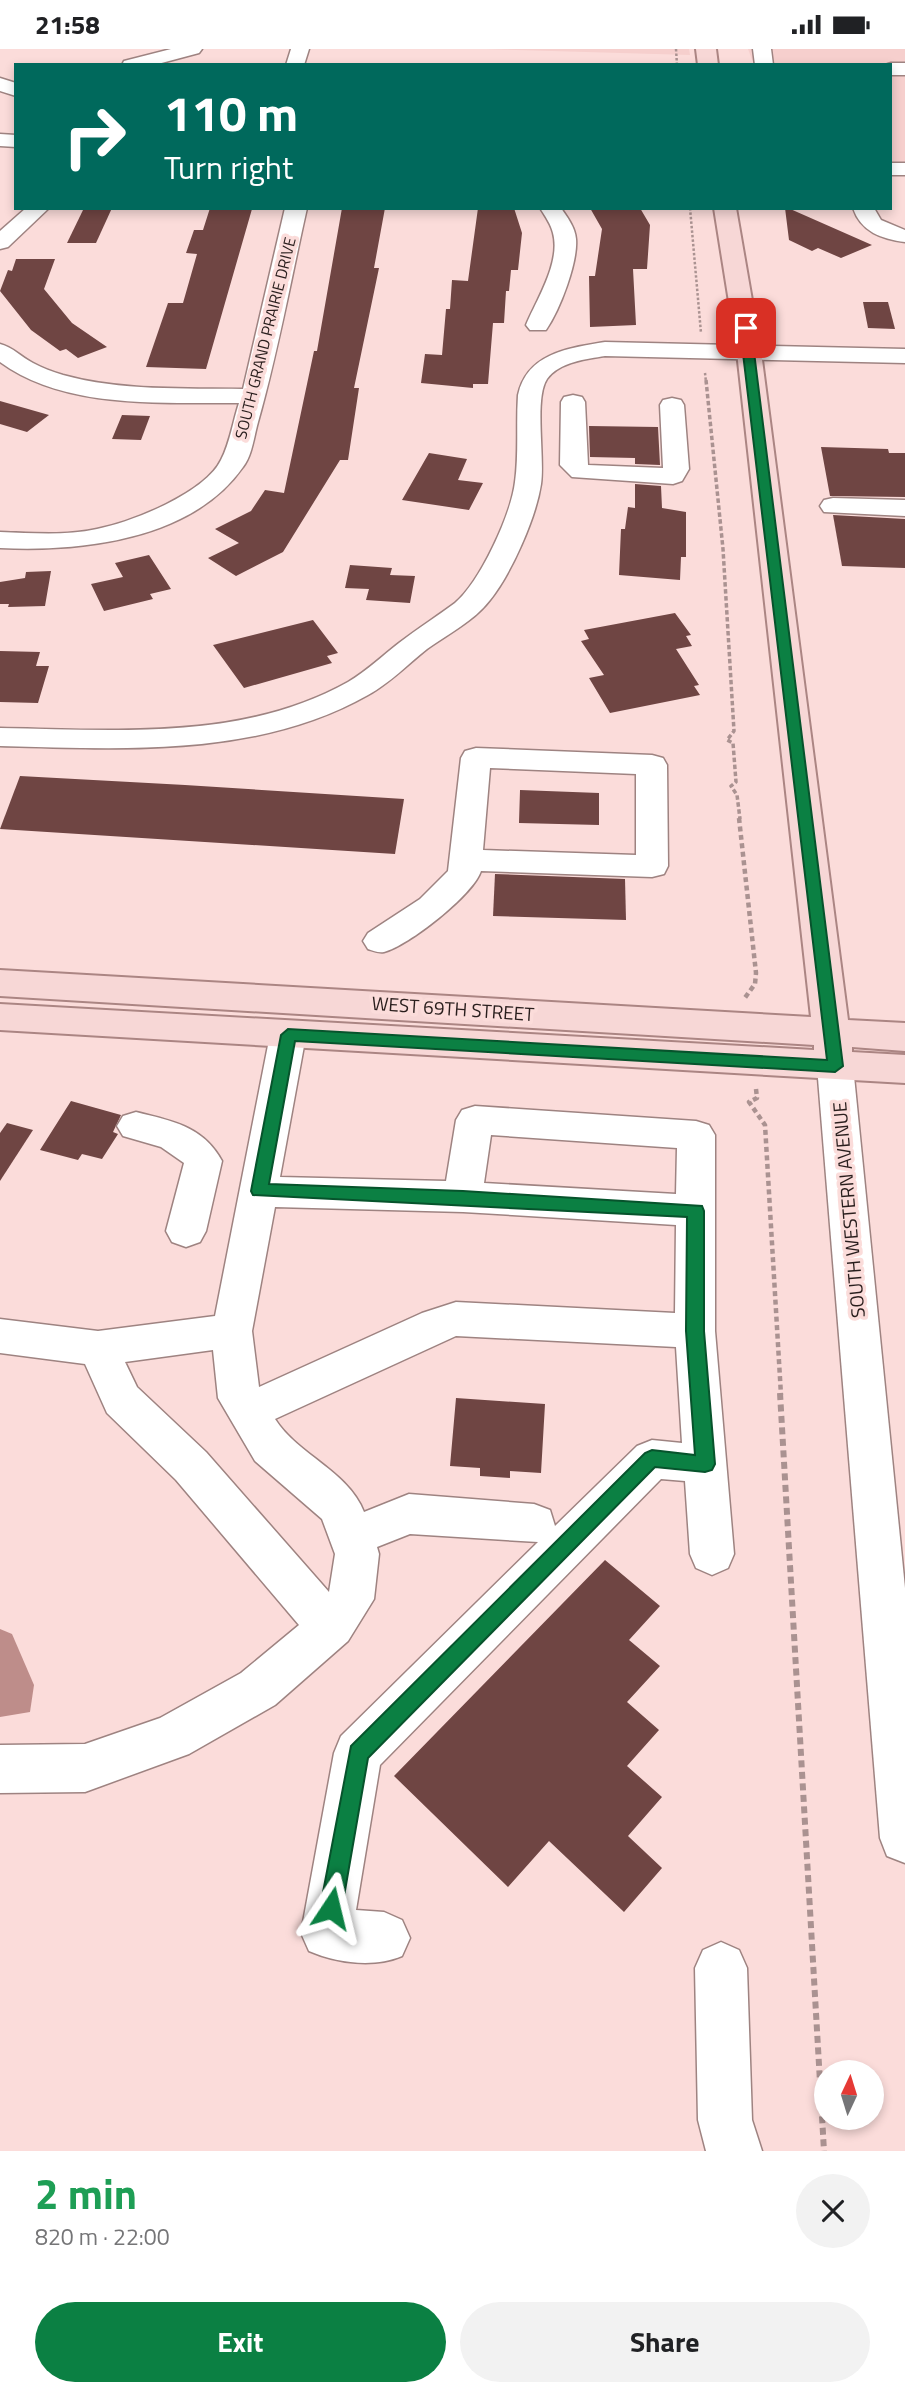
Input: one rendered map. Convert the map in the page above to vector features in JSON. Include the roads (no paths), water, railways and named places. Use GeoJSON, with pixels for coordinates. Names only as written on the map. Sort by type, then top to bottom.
{"type":"FeatureCollection","features":[{"type":"Feature","properties":{"kind":"main road","name":"SOUTH WESTERN AVENUE"},"geometry":{"type":"LineString","coordinates":[[725,210],[749,352],[833,1050]]}},
{"type":"Feature","properties":{"kind":"main road","name":"WEST 69TH STREET"},"geometry":{"type":"LineString","coordinates":[[0,983],[367,1003],[833,1050],[905,1069]]}},
{"type":"Feature","properties":{"kind":"main road","name":"WEST 69TH STREET"},"geometry":{"type":"LineString","coordinates":[[0,1017],[288,1035],[833,1050],[905,1037]]}},
{"type":"Feature","properties":{"kind":"street"},"geometry":{"type":"LineString","coordinates":[[139,63],[193,49]]}},
{"type":"Feature","properties":{"kind":"street"},"geometry":{"type":"LineString","coordinates":[[0,242],[37,210]]}},
{"type":"Feature","properties":{"kind":"street","name":"SOUTH GRAND PRAIRIE DRIVE"},"geometry":{"type":"LineString","coordinates":[[0,540],[46,542],[100,537],[150,521],[198,499],[233,464],[253,397],[296,210]]}},
{"type":"Feature","properties":{"kind":"street"},"geometry":{"type":"LineString","coordinates":[[538,325],[562,259],[565,237],[551,210]]}},
{"type":"Feature","properties":{"kind":"street"},"geometry":{"type":"LineString","coordinates":[[863,210],[864,216],[881,230],[905,236]]}},
{"type":"Feature","properties":{"kind":"street"},"geometry":{"type":"LineString","coordinates":[[0,737],[159,740],[234,732],[307,713],[358,688],[480,595],[522,511],[528,483],[531,392],[535,377],[551,363],[605,349],[905,356]]}},
{"type":"Feature","properties":{"kind":"street"},"geometry":{"type":"LineString","coordinates":[[0,351],[32,373],[87,389],[253,397]]}},
{"type":"Feature","properties":{"kind":"street"},"geometry":{"type":"LineString","coordinates":[[573,402],[573,465],[581,472],[673,476],[676,469],[672,405]]}},
{"type":"Feature","properties":{"kind":"street"},"geometry":{"type":"LineString","coordinates":[[833,506],[905,508]]}},
{"type":"Feature","properties":{"kind":"street"},"geometry":{"type":"LineString","coordinates":[[380,941],[432,907],[464,874],[476,758],[652,765],[652,866],[466,860]]}},
{"type":"Feature","properties":{"kind":"street"},"geometry":{"type":"LineString","coordinates":[[0,1769],[85,1768],[172,1737],[258,1689],[332,1626],[351,1599],[358,1554],[340,1507],[270,1448],[239,1398],[232,1331],[288,1035]]}},
{"type":"Feature","properties":{"kind":"street","name":"SOUTH WESTERN AVENUE"},"geometry":{"type":"LineString","coordinates":[[833,1050],[905,1838]]}},
{"type":"Feature","properties":{"kind":"street"},"geometry":{"type":"LineString","coordinates":[[463,1197],[475,1120],[696,1135],[695,1331],[712,1554]]}},
{"type":"Feature","properties":{"kind":"street"},"geometry":{"type":"LineString","coordinates":[[136,1126],[179,1137],[195,1147],[203,1161],[186,1231]]}},
{"type":"Feature","properties":{"kind":"street"},"geometry":{"type":"LineString","coordinates":[[259,1191],[463,1197],[696,1211]]}},
{"type":"Feature","properties":{"kind":"street"},"geometry":{"type":"LineString","coordinates":[[248,1412],[436,1325],[456,1319],[695,1331]]}},
{"type":"Feature","properties":{"kind":"street"},"geometry":{"type":"LineString","coordinates":[[0,1336],[98,1348],[232,1331]]}},
{"type":"Feature","properties":{"kind":"street"},"geometry":{"type":"LineString","coordinates":[[98,1348],[122,1400],[191,1467],[307,1602],[332,1626]]}},
{"type":"Feature","properties":{"kind":"street"},"geometry":{"type":"LineString","coordinates":[[384,1938],[327,1934],[358,1753],[652,1458],[705,1464]]}},
{"type":"Feature","properties":{"kind":"street"},"geometry":{"type":"LineString","coordinates":[[351,1537],[409,1514],[534,1524]]}},
{"type":"Feature","properties":{"kind":"street"},"geometry":{"type":"LineString","coordinates":[[721,1968],[725,2120],[734,2151]]}}]}
